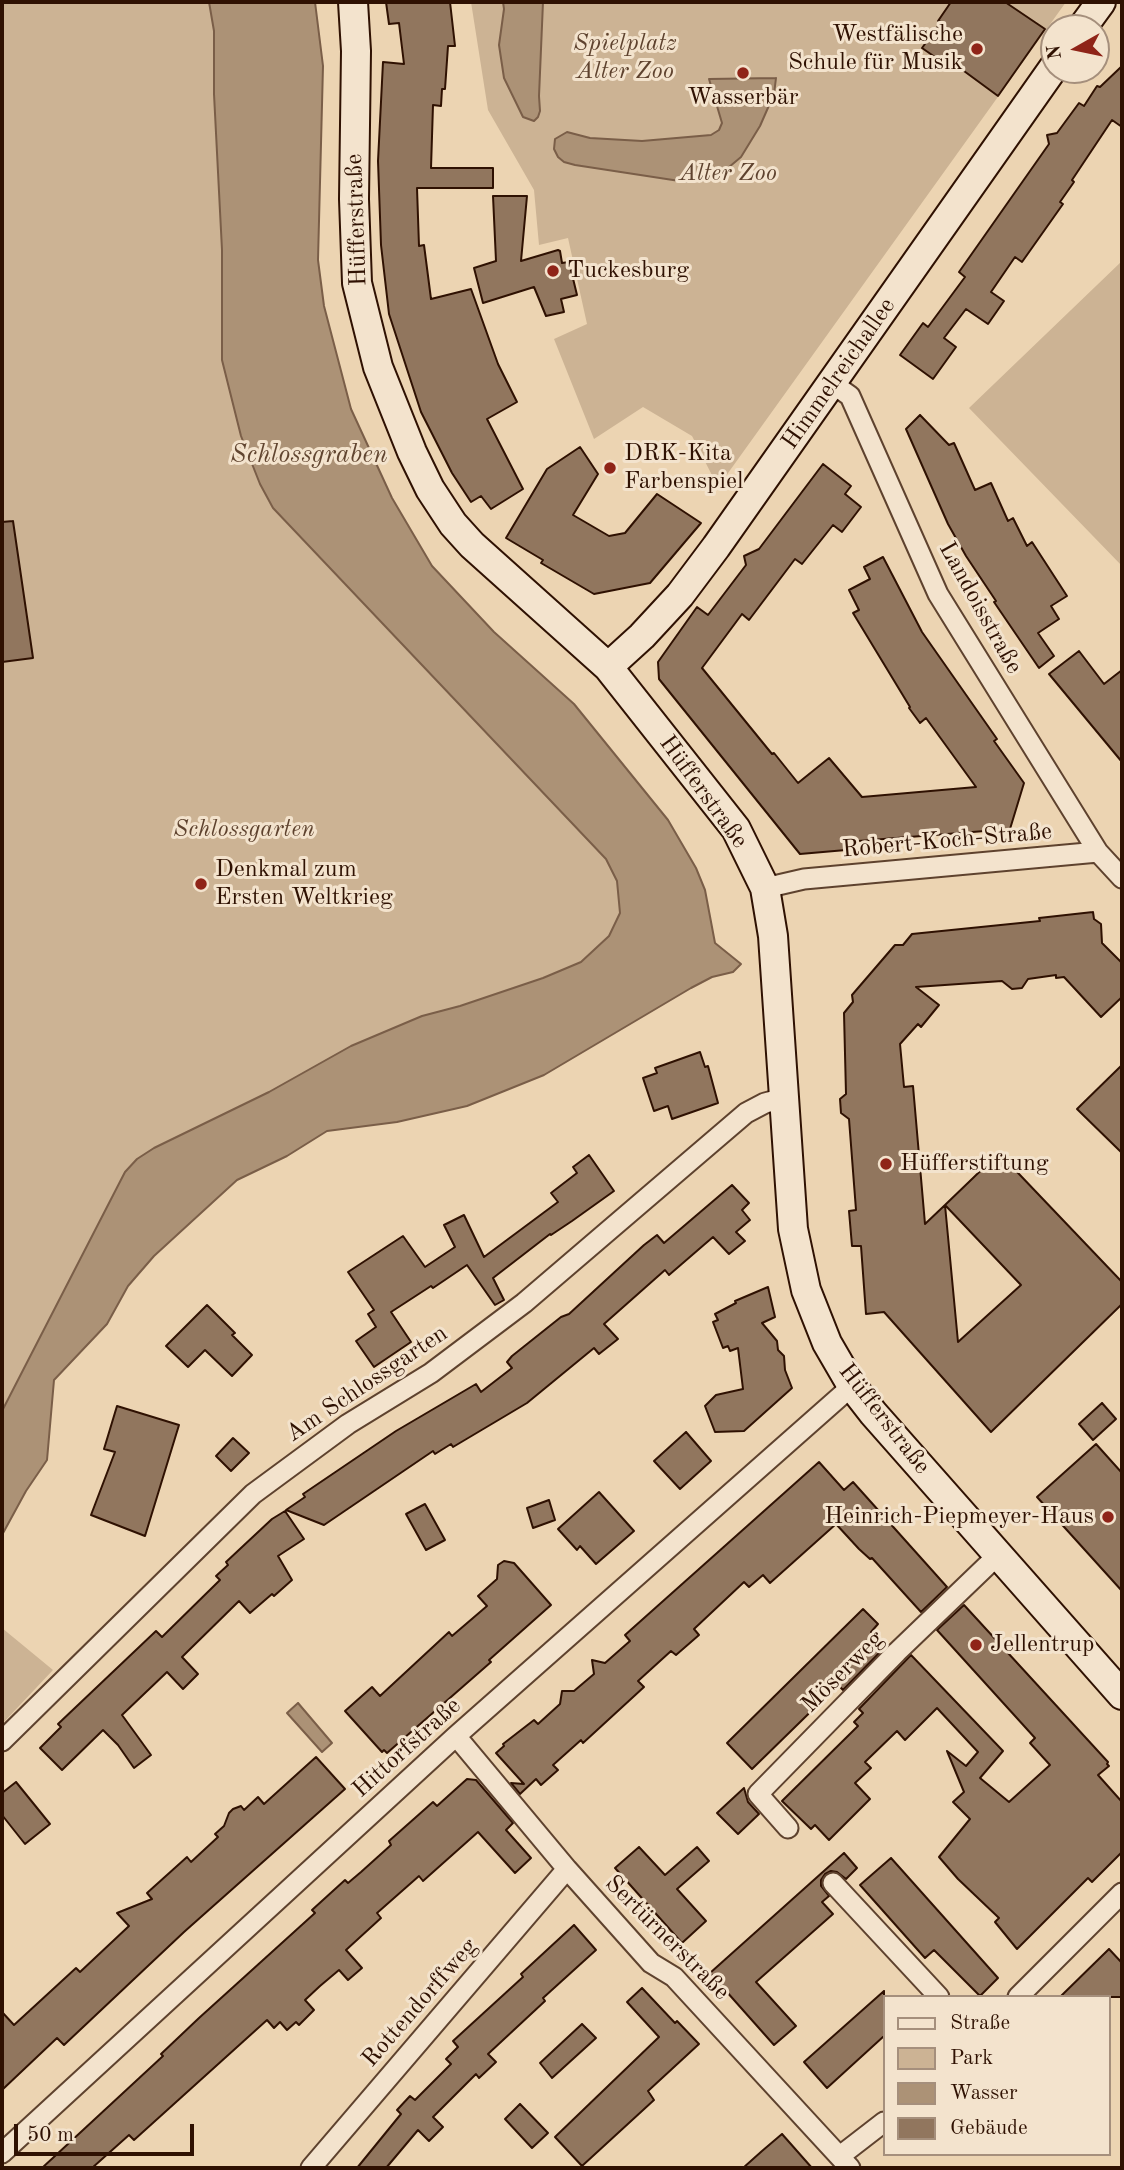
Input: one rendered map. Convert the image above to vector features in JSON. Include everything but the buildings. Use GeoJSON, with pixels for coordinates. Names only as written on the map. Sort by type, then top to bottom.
{"type":"FeatureCollection","features":[{"type":"Feature","properties":{"kind":"street","name":"Hüfferstraße"},"geometry":{"type":"LineString","coordinates":[[354,2],[355,259],[361,306],[387,394],[421,470],[453,524],[472,545],[608,667],[736,829],[765,888],[773,936],[793,1229],[806,1290],[827,1343],[852,1386],[1122,1695]]}},
{"type":"Feature","properties":{"kind":"street","name":"Himmelreichallee"},"geometry":{"type":"LineString","coordinates":[[608,667],[642,636],[680,595],[833,384],[1042,84]]}},
{"type":"Feature","properties":{"kind":"street","name":"Landoisstraße"},"geometry":{"type":"LineString","coordinates":[[833,384],[850,396],[937,594],[1098,852]]}},
{"type":"Feature","properties":{"kind":"street"},"geometry":{"type":"LineString","coordinates":[[1098,852],[1122,878]]}},
{"type":"Feature","properties":{"kind":"street","name":"Robert-Koch-Straße"},"geometry":{"type":"LineString","coordinates":[[765,888],[804,879],[1098,852]]}},
{"type":"Feature","properties":{"kind":"street","name":"Am Schlossgarten"},"geometry":{"type":"LineString","coordinates":[[2,1741],[253,1494],[348,1424],[431,1373],[524,1303],[746,1112],[784,1098]]}},
{"type":"Feature","properties":{"kind":"street","name":"Hittorfstraße"},"geometry":{"type":"LineString","coordinates":[[2,2153],[456,1736],[852,1386]]}},
{"type":"Feature","properties":{"kind":"street","name":"Möserweg"},"geometry":{"type":"LineString","coordinates":[[788,1828],[758,1794],[897,1652],[998,1555]]}},
{"type":"Feature","properties":{"kind":"street","name":"Sertürnerstraße"},"geometry":{"type":"LineString","coordinates":[[456,1736],[650,1963],[674,1977],[845,2162]]}},
{"type":"Feature","properties":{"kind":"street","name":"Rottendorffweg"},"geometry":{"type":"LineString","coordinates":[[311,2168],[567,1869]]}},
{"type":"Feature","properties":{"kind":"street"},"geometry":{"type":"LineString","coordinates":[[833,1883],[937,1995]]}},
{"type":"Feature","properties":{"kind":"street"},"geometry":{"type":"LineString","coordinates":[[1020,1995],[1122,1893]]}},
{"type":"Feature","properties":{"kind":"street"},"geometry":{"type":"LineString","coordinates":[[845,2162],[883,2123]]}},
{"type":"Feature","properties":{"kind":"green space","name":"Schlossgarten"},"geometry":{"type":"Polygon","coordinates":[[[2,2],[209,2],[214,31],[214,94],[222,250],[222,360],[241,436],[260,484],[273,509],[606,859],[617,881],[620,913],[609,936],[581,962],[543,978],[421,1016],[351,1046],[269,1092],[154,1148],[137,1159],[125,1173],[2,1411],[2,2]]]}},
{"type":"Feature","properties":{"kind":"green space","name":"Alter Zoo"},"geometry":{"type":"Polygon","coordinates":[[[471,2],[1066,2],[1057,14],[1040,14],[1040,38],[718,487],[692,436],[643,407],[594,439],[554,339],[587,324],[568,238],[539,245],[534,190],[488,110],[471,2]]]}},
{"type":"Feature","properties":{"kind":"green space"},"geometry":{"type":"Polygon","coordinates":[[[1122,261],[1122,566],[969,408],[1122,261]]]}},
{"type":"Feature","properties":{"kind":"green space"},"geometry":{"type":"Polygon","coordinates":[[[2,1628],[53,1670],[2,1724],[2,1628]]]}},
{"type":"Feature","properties":{"kind":"water","name":"Schlossgraben"},"geometry":{"type":"Polygon","coordinates":[[[209,2],[315,2],[323,66],[318,260],[324,306],[351,409],[392,498],[432,566],[494,632],[574,704],[668,820],[696,868],[705,890],[715,943],[741,964],[733,972],[712,977],[691,988],[544,1075],[467,1106],[397,1122],[327,1131],[287,1156],[237,1180],[154,1256],[128,1286],[107,1324],[54,1380],[47,1460],[2,1535],[2,1411],[125,1172],[137,1159],[154,1148],[269,1092],[351,1046],[422,1016],[543,978],[581,962],[609,936],[620,913],[617,881],[606,859],[273,508],[260,484],[241,436],[222,360],[222,250],[214,94],[214,31],[209,2]]]}},
{"type":"Feature","properties":{"kind":"water"},"geometry":{"type":"Polygon","coordinates":[[[503,2],[543,2],[540,111],[534,121],[523,117],[504,78],[499,45],[503,2]]]}},
{"type":"Feature","properties":{"kind":"water"},"geometry":{"type":"Polygon","coordinates":[[[776,78],[774,94],[760,126],[741,157],[709,180],[686,182],[575,165],[564,162],[554,149],[555,139],[567,132],[590,138],[642,141],[711,135],[719,130],[722,123],[709,79],[776,78]]]}},
{"type":"Feature","properties":{"kind":"water"},"geometry":{"type":"Polygon","coordinates":[[[298,1703],[332,1743],[322,1752],[287,1713],[298,1703]]]}},
{"type":"Feature","properties":{"kind":"place","name":"Westfälische Schule für Musik"},"geometry":{"type":"Point","coordinates":[977,49]}},
{"type":"Feature","properties":{"kind":"place","name":"Wasserbär"},"geometry":{"type":"Point","coordinates":[743,73]}},
{"type":"Feature","properties":{"kind":"place","name":"Tuckesburg"},"geometry":{"type":"Point","coordinates":[553,271]}},
{"type":"Feature","properties":{"kind":"place","name":"DRK-Kita Farbenspiel"},"geometry":{"type":"Point","coordinates":[610,468]}},
{"type":"Feature","properties":{"kind":"place","name":"Denkmal zum Ersten Weltkrieg"},"geometry":{"type":"Point","coordinates":[201,884]}},
{"type":"Feature","properties":{"kind":"place","name":"Hüfferstiftung"},"geometry":{"type":"Point","coordinates":[886,1164]}},
{"type":"Feature","properties":{"kind":"place","name":"Heinrich-Piepmeyer-Haus"},"geometry":{"type":"Point","coordinates":[1108,1517]}},
{"type":"Feature","properties":{"kind":"place","name":"Jellentrup"},"geometry":{"type":"Point","coordinates":[976,1645]}},
{"type":"Feature","properties":{"kind":"park label","name":"Spielplatz Alter Zoo"},"geometry":{"type":"Point","coordinates":[625,58]}}]}
